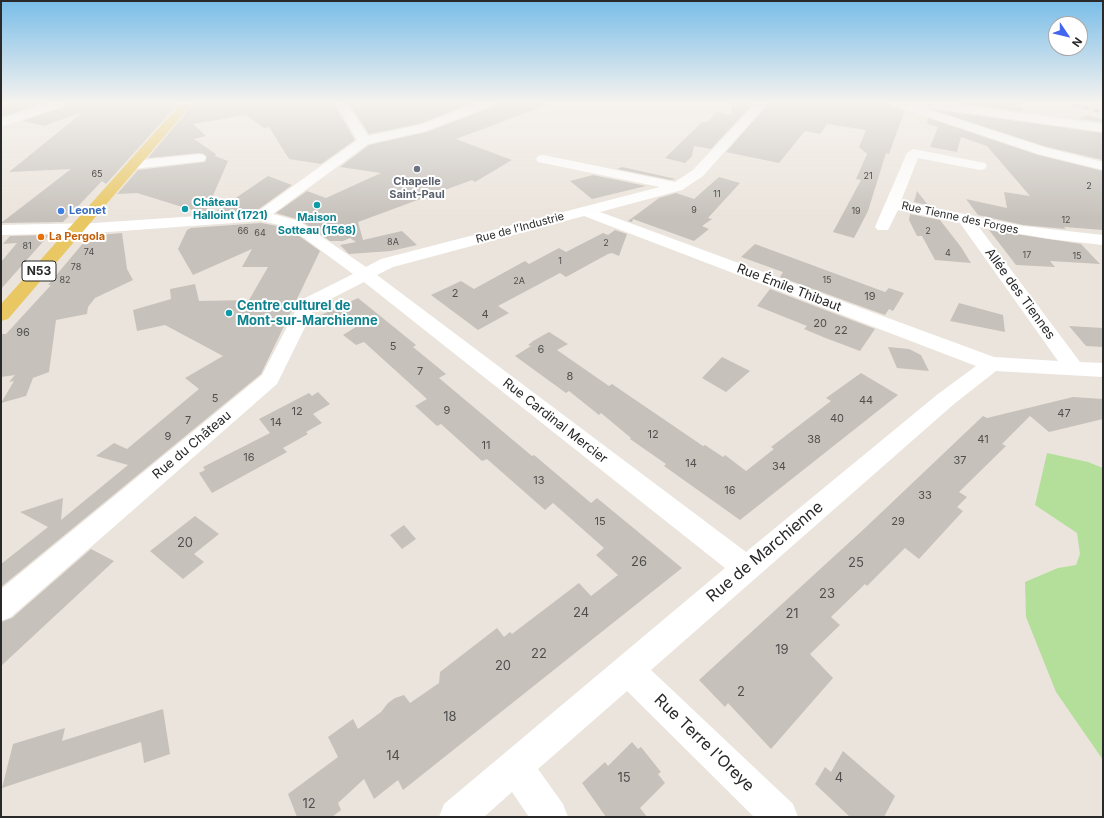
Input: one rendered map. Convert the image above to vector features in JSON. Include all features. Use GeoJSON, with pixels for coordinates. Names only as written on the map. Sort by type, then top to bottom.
{"type":"FeatureCollection","features":[{"type":"Feature","properties":{"kind":"main road","name":"N53"},"geometry":{"type":"LineString","coordinates":[[1,315],[154,141]]}},
{"type":"Feature","properties":{"kind":"street"},"geometry":{"type":"LineString","coordinates":[[261,216],[364,142],[367,141]]}},
{"type":"Feature","properties":{"kind":"street","name":"Rue de l'Industrie"},"geometry":{"type":"LineString","coordinates":[[365,274],[387,263],[677,187],[698,174],[728,141]]}},
{"type":"Feature","properties":{"kind":"street"},"geometry":{"type":"LineString","coordinates":[[1014,141],[1063,157],[1103,166]]}},
{"type":"Feature","properties":{"kind":"street","name":"Rue Tienne des Forges"},"geometry":{"type":"LineString","coordinates":[[980,166],[913,153],[892,204],[966,221],[1021,231],[1103,240]]}},
{"type":"Feature","properties":{"kind":"street"},"geometry":{"type":"LineString","coordinates":[[1063,157],[1103,176]]}},
{"type":"Feature","properties":{"kind":"street"},"geometry":{"type":"LineString","coordinates":[[133,165],[199,158]]}},
{"type":"Feature","properties":{"kind":"street"},"geometry":{"type":"LineString","coordinates":[[543,159],[677,187]]}},
{"type":"Feature","properties":{"kind":"street"},"geometry":{"type":"LineString","coordinates":[[883,227],[892,204]]}},
{"type":"Feature","properties":{"kind":"street","name":"Rue Émile Thibaut"},"geometry":{"type":"LineString","coordinates":[[585,211],[992,364]]}},
{"type":"Feature","properties":{"kind":"street"},"geometry":{"type":"LineString","coordinates":[[1,230],[77,228],[261,216],[294,224],[365,274]]}},
{"type":"Feature","properties":{"kind":"street","name":"Allée des Tiennes"},"geometry":{"type":"LineString","coordinates":[[966,221],[1074,368]]}},
{"type":"Feature","properties":{"kind":"street","name":"Rue Cardinal Mercier"},"geometry":{"type":"LineString","coordinates":[[365,274],[746,568]]}},
{"type":"Feature","properties":{"kind":"street","name":"Rue du Château"},"geometry":{"type":"LineString","coordinates":[[1,607],[270,379],[307,304],[365,274]]}},
{"type":"Feature","properties":{"kind":"street"},"geometry":{"type":"LineString","coordinates":[[992,364],[1103,370]]}},
{"type":"Feature","properties":{"kind":"street","name":"Rue de Marchienne"},"geometry":{"type":"LineString","coordinates":[[457,817],[746,568],[946,399],[992,364]]}},
{"type":"Feature","properties":{"kind":"street","name":"Rue Terre l'Oreye"},"geometry":{"type":"LineString","coordinates":[[628,670],[780,817]]}},
{"type":"Feature","properties":{"kind":"street"},"geometry":{"type":"LineString","coordinates":[[516,766],[550,817]]}},
{"type":"Feature","properties":{"kind":"green space"},"geometry":{"type":"Polygon","coordinates":[[[1047,453],[1088,462],[1103,468],[1103,760],[1056,692],[1026,617],[1025,582],[1058,568],[1076,565],[1080,554],[1077,533],[1035,505],[1047,453]]]}},
{"type":"Feature","properties":{"kind":"building"},"geometry":{"type":"Polygon","coordinates":[[[47,141],[145,141],[106,184],[102,181],[63,222],[1,223],[71,169],[9,172],[47,141]]]}},
{"type":"Feature","properties":{"kind":"building"},"geometry":{"type":"Polygon","coordinates":[[[162,141],[197,141],[216,154],[215,156],[228,161],[205,214],[137,193],[117,194],[138,170],[205,162],[207,157],[204,154],[199,153],[148,158],[162,141]]]}},
{"type":"Feature","properties":{"kind":"building"},"geometry":{"type":"Polygon","coordinates":[[[278,141],[353,141],[321,164],[289,159],[278,141]]]}},
{"type":"Feature","properties":{"kind":"building"},"geometry":{"type":"Polygon","coordinates":[[[386,141],[462,141],[512,160],[475,182],[472,180],[358,222],[363,240],[402,231],[417,245],[391,251],[349,254],[340,245],[356,242],[350,238],[343,241],[330,241],[300,220],[276,213],[307,191],[326,198],[381,173],[340,167],[369,145],[386,141]]]}},
{"type":"Feature","properties":{"kind":"building"},"geometry":{"type":"Polygon","coordinates":[[[682,141],[718,141],[711,149],[694,146],[692,156],[685,163],[665,158],[682,141]]]}},
{"type":"Feature","properties":{"kind":"building"},"geometry":{"type":"Polygon","coordinates":[[[736,141],[797,141],[779,163],[726,152],[736,141]]]}},
{"type":"Feature","properties":{"kind":"building"},"geometry":{"type":"Polygon","coordinates":[[[861,141],[894,141],[889,154],[886,153],[868,211],[854,238],[833,232],[861,180],[856,179],[867,154],[859,147],[861,141]]]}},
{"type":"Feature","properties":{"kind":"building"},"geometry":{"type":"Polygon","coordinates":[[[932,141],[960,141],[957,152],[930,147],[932,141]]]}},
{"type":"Feature","properties":{"kind":"building"},"geometry":{"type":"Polygon","coordinates":[[[973,141],[997,141],[1038,155],[1103,171],[1103,230],[1064,227],[1066,229],[1023,225],[978,215],[966,199],[1007,208],[1004,192],[1030,196],[987,146],[973,141]]]}},
{"type":"Feature","properties":{"kind":"building"},"geometry":{"type":"Polygon","coordinates":[[[1029,141],[1103,141],[1103,160],[1047,147],[1029,141]]]}},
{"type":"Feature","properties":{"kind":"building"},"geometry":{"type":"Polygon","coordinates":[[[622,167],[676,179],[671,180],[617,169],[622,167]]]}},
{"type":"Feature","properties":{"kind":"building"},"geometry":{"type":"Polygon","coordinates":[[[593,175],[646,186],[592,199],[570,181],[593,175]]]}},
{"type":"Feature","properties":{"kind":"building"},"geometry":{"type":"Polygon","coordinates":[[[268,176],[292,185],[256,211],[212,214],[268,176]]]}},
{"type":"Feature","properties":{"kind":"building"},"geometry":{"type":"Polygon","coordinates":[[[719,177],[740,183],[708,218],[712,219],[702,226],[709,229],[694,241],[633,219],[632,222],[628,221],[659,198],[676,193],[694,199],[719,177]]]}},
{"type":"Feature","properties":{"kind":"building"},"geometry":{"type":"Polygon","coordinates":[[[917,191],[928,205],[914,202],[917,191]]]}},
{"type":"Feature","properties":{"kind":"building"},"geometry":{"type":"Polygon","coordinates":[[[910,214],[940,220],[961,247],[971,263],[935,260],[922,236],[917,236],[909,220],[910,214]]]}},
{"type":"Feature","properties":{"kind":"building"},"geometry":{"type":"Polygon","coordinates":[[[261,223],[288,228],[320,251],[261,374],[1,587],[1,564],[48,527],[20,512],[63,498],[61,520],[128,465],[96,456],[114,443],[127,449],[199,389],[185,378],[223,356],[165,325],[137,331],[133,310],[171,299],[170,289],[195,284],[199,301],[249,300],[268,267],[242,267],[252,249],[193,275],[178,249],[187,230],[191,228],[261,223]]]}},
{"type":"Feature","properties":{"kind":"building"},"geometry":{"type":"Polygon","coordinates":[[[615,230],[627,234],[619,256],[612,253],[608,254],[566,277],[560,273],[498,306],[509,313],[478,330],[431,295],[461,281],[474,289],[525,261],[529,264],[559,248],[566,252],[603,233],[608,235],[615,230]]]}},
{"type":"Feature","properties":{"kind":"building"},"geometry":{"type":"Polygon","coordinates":[[[989,230],[1081,244],[1100,264],[1050,261],[1055,267],[1016,265],[989,230]]]}},
{"type":"Feature","properties":{"kind":"building"},"geometry":{"type":"Polygon","coordinates":[[[122,233],[127,269],[133,280],[95,298],[88,307],[87,314],[56,320],[49,372],[33,378],[26,396],[1,403],[14,381],[9,382],[15,375],[1,377],[1,334],[6,334],[51,285],[48,285],[89,236],[122,233]]]}},
{"type":"Feature","properties":{"kind":"building"},"geometry":{"type":"Polygon","coordinates":[[[49,235],[1,289],[1,262],[17,243],[3,244],[10,236],[49,235]]]}},
{"type":"Feature","properties":{"kind":"building"},"geometry":{"type":"Polygon","coordinates":[[[755,244],[885,292],[889,288],[904,293],[893,311],[889,309],[885,315],[780,277],[783,272],[741,257],[755,244]]]}},
{"type":"Feature","properties":{"kind":"building"},"geometry":{"type":"Polygon","coordinates":[[[770,289],[875,329],[860,351],[823,337],[804,329],[807,326],[757,306],[770,289]]]}},
{"type":"Feature","properties":{"kind":"building"},"geometry":{"type":"Polygon","coordinates":[[[358,298],[416,345],[413,347],[446,374],[439,378],[532,456],[534,455],[591,503],[597,498],[682,568],[403,790],[398,780],[374,799],[364,779],[338,803],[341,810],[332,817],[297,817],[288,794],[338,757],[328,737],[353,719],[358,729],[381,712],[388,703],[395,698],[404,695],[410,703],[439,683],[440,672],[497,628],[504,637],[510,632],[512,634],[579,583],[591,596],[618,575],[596,555],[604,548],[553,503],[545,510],[487,459],[482,461],[441,424],[437,426],[415,406],[427,399],[364,342],[356,345],[343,335],[372,317],[319,316],[358,298]]]}},
{"type":"Feature","properties":{"kind":"building"},"geometry":{"type":"Polygon","coordinates":[[[959,303],[1003,315],[1005,332],[950,321],[959,303]]]}},
{"type":"Feature","properties":{"kind":"building"},"geometry":{"type":"Polygon","coordinates":[[[1069,326],[1103,328],[1103,347],[1086,346],[1069,326]]]}},
{"type":"Feature","properties":{"kind":"building"},"geometry":{"type":"Polygon","coordinates":[[[549,332],[568,344],[557,350],[609,386],[612,384],[703,446],[705,445],[723,457],[725,455],[746,471],[774,449],[771,447],[831,401],[826,398],[861,373],[898,395],[740,520],[664,466],[666,464],[630,439],[631,438],[601,413],[599,415],[569,391],[566,393],[515,356],[531,346],[528,345],[533,341],[549,332]]]}},
{"type":"Feature","properties":{"kind":"building"},"geometry":{"type":"Polygon","coordinates":[[[888,347],[909,349],[921,355],[929,371],[897,368],[888,347]]]}},
{"type":"Feature","properties":{"kind":"building"},"geometry":{"type":"Polygon","coordinates":[[[722,357],[750,371],[726,392],[702,378],[722,357]]]}},
{"type":"Feature","properties":{"kind":"building"},"geometry":{"type":"Polygon","coordinates":[[[318,392],[330,404],[313,414],[322,423],[306,432],[308,434],[283,448],[287,452],[212,493],[199,473],[205,470],[203,467],[270,433],[259,419],[309,393],[312,396],[318,392]]]}},
{"type":"Feature","properties":{"kind":"building"},"geometry":{"type":"Polygon","coordinates":[[[1073,397],[1103,399],[1103,419],[1049,432],[1030,416],[1002,444],[1006,446],[959,492],[967,497],[957,507],[963,511],[919,559],[905,548],[867,586],[865,584],[831,617],[840,625],[810,654],[833,678],[771,749],[728,703],[725,707],[699,680],[865,528],[983,416],[987,418],[1073,397]]]}},
{"type":"Feature","properties":{"kind":"building"},"geometry":{"type":"Polygon","coordinates":[[[195,516],[219,534],[194,554],[204,562],[183,579],[150,551],[195,516]]]}},
{"type":"Feature","properties":{"kind":"building"},"geometry":{"type":"Polygon","coordinates":[[[404,525],[416,539],[402,549],[390,535],[404,525]]]}},
{"type":"Feature","properties":{"kind":"building"},"geometry":{"type":"Polygon","coordinates":[[[91,549],[114,561],[1,666],[1,622],[12,618],[91,549]]]}},
{"type":"Feature","properties":{"kind":"building"},"geometry":{"type":"Polygon","coordinates":[[[163,709],[170,754],[144,763],[141,742],[2,788],[13,744],[65,728],[62,741],[163,709]]]}},
{"type":"Feature","properties":{"kind":"building"},"geometry":{"type":"Polygon","coordinates":[[[632,742],[638,749],[641,747],[661,772],[658,774],[665,783],[640,808],[647,817],[606,817],[582,783],[605,762],[608,766],[632,742]]]}},
{"type":"Feature","properties":{"kind":"building"},"geometry":{"type":"Polygon","coordinates":[[[843,751],[895,796],[884,817],[850,817],[815,784],[825,767],[831,772],[843,751]]]}},
{"type":"Feature","properties":{"kind":"place","name":"Chapelle Saint-Paul"},"geometry":{"type":"Point","coordinates":[417,169]}},
{"type":"Feature","properties":{"kind":"place","name":"Maison Sotteau (1568)"},"geometry":{"type":"Point","coordinates":[317,205]}},
{"type":"Feature","properties":{"kind":"place","name":"Château Halloint (1721)"},"geometry":{"type":"Point","coordinates":[185,209]}},
{"type":"Feature","properties":{"kind":"place","name":"Leonet"},"geometry":{"type":"Point","coordinates":[61,211]}},
{"type":"Feature","properties":{"kind":"place","name":"La Pergola"},"geometry":{"type":"Point","coordinates":[41,237]}},
{"type":"Feature","properties":{"kind":"place","name":"Centre culturel de Mont-sur-Marchienne"},"geometry":{"type":"Point","coordinates":[229,313]}}]}
